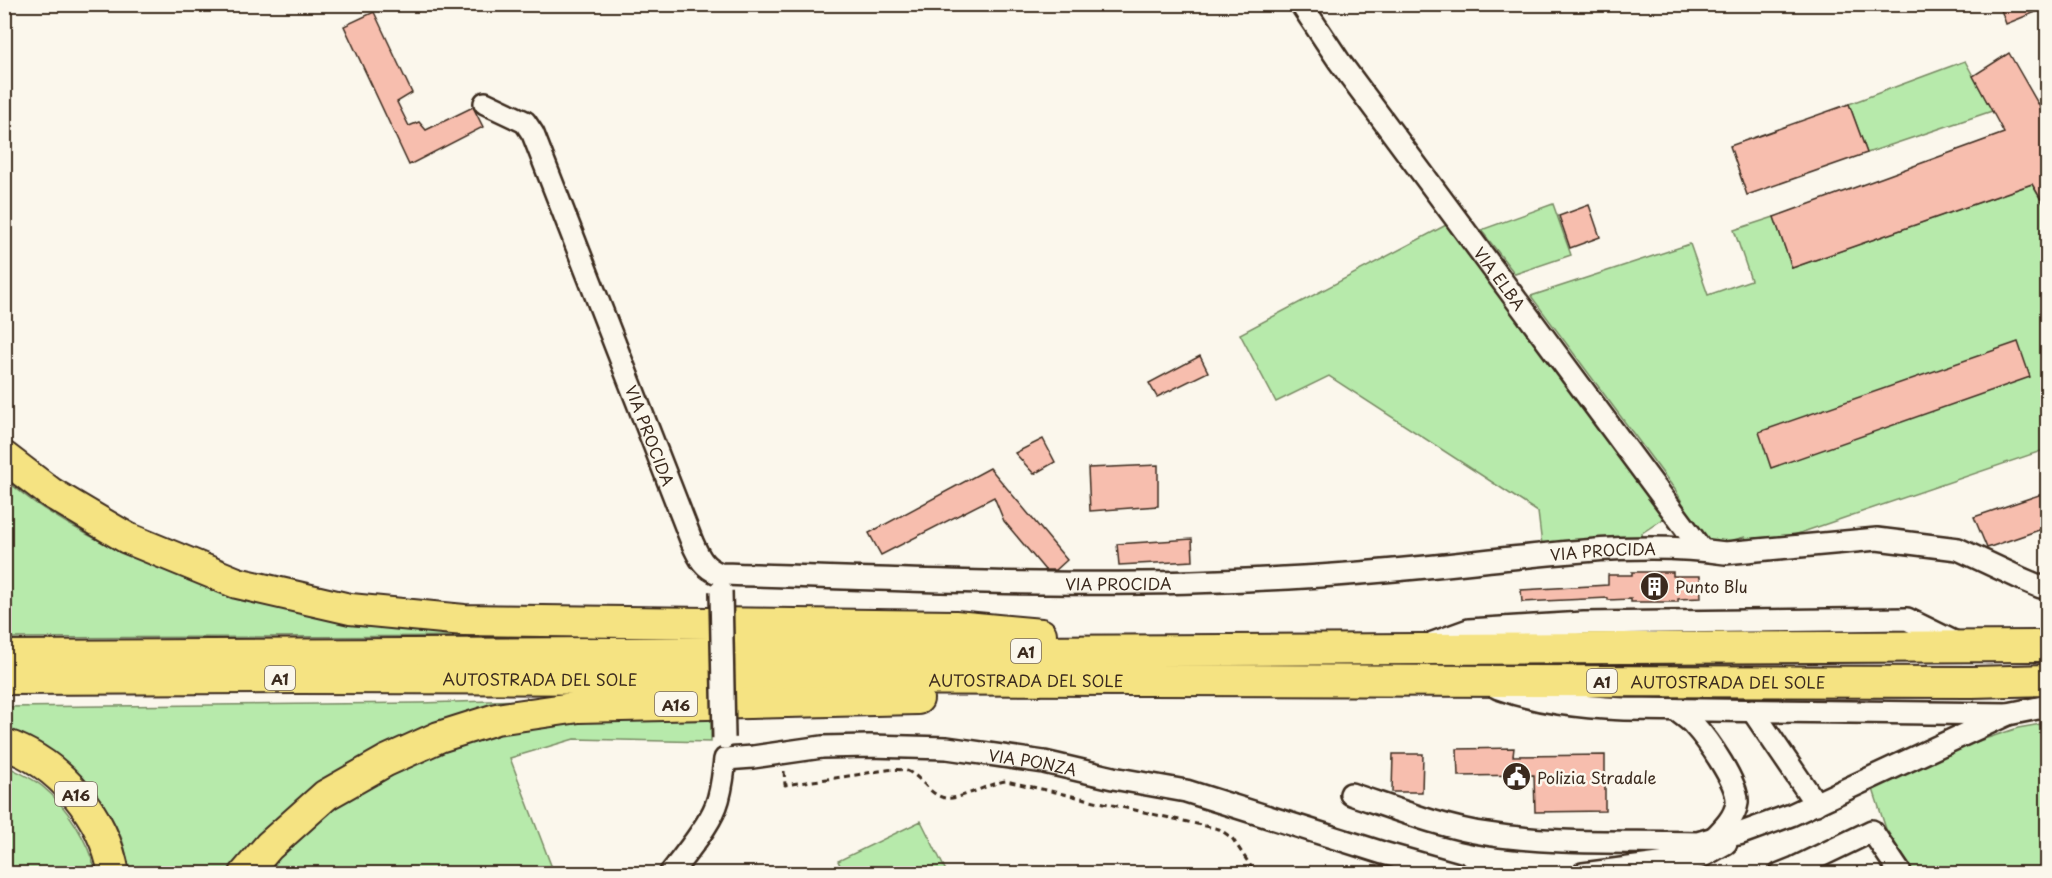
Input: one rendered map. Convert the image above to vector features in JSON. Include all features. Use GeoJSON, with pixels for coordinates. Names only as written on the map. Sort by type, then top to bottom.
{"type":"FeatureCollection","features":[{"type":"Feature","properties":{"kind":"highway"},"geometry":{"type":"LineString","coordinates":[[4,457],[51,494],[127,538],[237,583],[350,609],[464,620],[955,626],[1056,636],[1155,665]]}},
{"type":"Feature","properties":{"kind":"highway"},"geometry":{"type":"LineString","coordinates":[[1971,647],[2048,639]]}},
{"type":"Feature","properties":{"kind":"highway","name":"AUTOSTRADA DEL SOLE"},"geometry":{"type":"LineString","coordinates":[[4,679],[297,678],[1155,665],[1418,649],[2048,646]]}},
{"type":"Feature","properties":{"kind":"highway","name":"AUTOSTRADA DEL SOLE"},"geometry":{"type":"LineString","coordinates":[[4,656],[1155,665],[1478,681],[1972,682],[2048,680]]}},
{"type":"Feature","properties":{"kind":"highway","name":"A16"},"geometry":{"type":"LineString","coordinates":[[245,873],[269,846],[326,795],[386,761],[439,737],[496,719],[579,707],[956,698],[1155,665]]}},
{"type":"Feature","properties":{"kind":"highway","name":"A16"},"geometry":{"type":"LineString","coordinates":[[4,744],[21,750],[41,762],[62,778],[78,796],[103,836],[114,873]]}},
{"type":"Feature","properties":{"kind":"street","name":"VIA ELBA"},"geometry":{"type":"LineString","coordinates":[[1301,4],[1339,61],[1701,549]]}},
{"type":"Feature","properties":{"kind":"street","name":"VIA PROCIDA"},"geometry":{"type":"LineString","coordinates":[[485,103],[525,122],[533,134],[692,542],[700,560],[720,583],[1084,585],[1266,579],[1419,568],[1607,548],[1701,549],[1725,553],[1878,539],[1958,549],[2022,579],[2041,587],[2048,587]]}},
{"type":"Feature","properties":{"kind":"street"},"geometry":{"type":"LineString","coordinates":[[670,873],[715,809],[723,782],[725,759],[720,583]]}},
{"type":"Feature","properties":{"kind":"street"},"geometry":{"type":"LineString","coordinates":[[1478,681],[1539,700],[1584,707],[2008,714],[2048,706]]}},
{"type":"Feature","properties":{"kind":"street"},"geometry":{"type":"LineString","coordinates":[[1676,710],[1701,734],[1723,766],[1736,792],[1737,804],[1730,822],[1714,838]]}},
{"type":"Feature","properties":{"kind":"street"},"geometry":{"type":"LineString","coordinates":[[1752,710],[1816,804]]}},
{"type":"Feature","properties":{"kind":"street"},"geometry":{"type":"LineString","coordinates":[[1351,794],[1426,818],[1496,836],[1552,842],[1698,843],[1739,834],[1791,815],[2008,714]]}},
{"type":"Feature","properties":{"kind":"street","name":"VIA PONZA"},"geometry":{"type":"LineString","coordinates":[[725,759],[822,747],[869,746],[947,748],[1044,762],[1113,778],[1186,791],[1383,853],[1457,873]]}},
{"type":"Feature","properties":{"kind":"street"},"geometry":{"type":"LineString","coordinates":[[1780,873],[1872,831],[1901,873]]}},
{"type":"Feature","properties":{"kind":"street"},"geometry":{"type":"LineString","coordinates":[[1582,873],[1690,860],[1701,857],[1739,834]]}},
{"type":"Feature","properties":{"kind":"path"},"geometry":{"type":"LineString","coordinates":[[783,752],[785,785],[904,770],[914,775],[933,793],[945,798],[955,798],[994,783],[1006,781],[1219,829],[1232,838],[1256,873]]}},
{"type":"Feature","properties":{"kind":"green space"},"geometry":{"type":"Polygon","coordinates":[[[1965,61],[1992,111],[1867,153],[1849,104],[1965,61]]]}},
{"type":"Feature","properties":{"kind":"green space"},"geometry":{"type":"Polygon","coordinates":[[[2032,184],[2047,211],[2047,449],[1791,536],[1772,538],[1749,545],[1745,537],[1718,544],[1705,540],[1676,491],[1531,296],[1690,244],[1708,295],[1751,280],[1734,230],[1774,217],[1792,268],[2032,184]]]}},
{"type":"Feature","properties":{"kind":"green space"},"geometry":{"type":"Polygon","coordinates":[[[1553,204],[1571,255],[1515,274],[1481,230],[1553,204]]]}},
{"type":"Feature","properties":{"kind":"green space"},"geometry":{"type":"Polygon","coordinates":[[[1448,224],[1666,517],[1642,533],[1643,539],[1613,538],[1542,545],[1538,512],[1329,376],[1276,402],[1240,334],[1448,224]]]}},
{"type":"Feature","properties":{"kind":"green space"},"geometry":{"type":"Polygon","coordinates":[[[4,479],[32,501],[71,526],[118,550],[167,571],[241,597],[815,635],[5,638],[4,479]]]}},
{"type":"Feature","properties":{"kind":"green space"},"geometry":{"type":"Polygon","coordinates":[[[772,693],[491,711],[250,846],[225,874],[130,873],[121,837],[101,801],[89,785],[75,770],[43,745],[5,730],[4,707],[420,703],[772,693]]]}},
{"type":"Feature","properties":{"kind":"green space"},"geometry":{"type":"Polygon","coordinates":[[[711,712],[711,742],[574,739],[510,758],[554,873],[262,874],[301,834],[339,804],[403,766],[452,747],[493,733],[556,719],[711,712]]]}},
{"type":"Feature","properties":{"kind":"green space"},"geometry":{"type":"Polygon","coordinates":[[[2047,723],[2047,873],[1914,873],[1886,829],[1872,786],[1930,757],[2018,728],[2047,723]]]}},
{"type":"Feature","properties":{"kind":"green space"},"geometry":{"type":"Polygon","coordinates":[[[4,765],[38,783],[60,804],[76,825],[88,849],[96,873],[5,873],[4,765]]]}},
{"type":"Feature","properties":{"kind":"green space"},"geometry":{"type":"Polygon","coordinates":[[[921,821],[947,873],[844,873],[838,861],[921,821]]]}},
{"type":"Feature","properties":{"kind":"building"},"geometry":{"type":"Polygon","coordinates":[[[1999,4],[2048,4],[2048,7],[2006,24],[1999,4]]]}},
{"type":"Feature","properties":{"kind":"building"},"geometry":{"type":"Polygon","coordinates":[[[374,12],[412,93],[397,102],[409,126],[419,122],[426,130],[473,107],[483,127],[409,165],[344,26],[374,12]]]}},
{"type":"Feature","properties":{"kind":"building"},"geometry":{"type":"Polygon","coordinates":[[[2009,53],[2048,121],[2048,211],[2032,184],[1792,268],[1774,217],[2004,133],[1973,76],[2009,53]]]}},
{"type":"Feature","properties":{"kind":"building"},"geometry":{"type":"Polygon","coordinates":[[[1849,104],[1867,153],[1747,195],[1730,146],[1849,104]]]}},
{"type":"Feature","properties":{"kind":"building"},"geometry":{"type":"Polygon","coordinates":[[[1589,205],[1600,237],[1570,248],[1559,216],[1589,205]]]}},
{"type":"Feature","properties":{"kind":"building"},"geometry":{"type":"Polygon","coordinates":[[[2018,342],[2030,377],[1771,468],[1759,432],[2018,342]]]}},
{"type":"Feature","properties":{"kind":"building"},"geometry":{"type":"Polygon","coordinates":[[[1200,356],[1208,372],[1157,397],[1149,383],[1200,356]]]}},
{"type":"Feature","properties":{"kind":"building"},"geometry":{"type":"Polygon","coordinates":[[[1043,439],[1055,462],[1034,474],[1015,453],[1043,439]]]}},
{"type":"Feature","properties":{"kind":"building"},"geometry":{"type":"Polygon","coordinates":[[[1158,465],[1158,506],[1090,511],[1088,468],[1158,465]]]}},
{"type":"Feature","properties":{"kind":"building"},"geometry":{"type":"Polygon","coordinates":[[[990,468],[1067,560],[1056,570],[1045,570],[1004,521],[994,497],[881,555],[869,533],[990,468]]]}},
{"type":"Feature","properties":{"kind":"building"},"geometry":{"type":"Polygon","coordinates":[[[2048,492],[2048,527],[1987,548],[1974,517],[2048,492]]]}},
{"type":"Feature","properties":{"kind":"building"},"geometry":{"type":"Polygon","coordinates":[[[1192,539],[1193,561],[1119,565],[1117,544],[1192,539]]]}},
{"type":"Feature","properties":{"kind":"building","name":"Punto Blu"},"geometry":{"type":"Polygon","coordinates":[[[1632,572],[1673,572],[1673,576],[1700,576],[1701,598],[1678,599],[1678,602],[1631,602],[1631,599],[1608,600],[1608,598],[1522,602],[1521,590],[1608,585],[1608,575],[1632,575],[1632,572]]]}},
{"type":"Feature","properties":{"kind":"building"},"geometry":{"type":"Polygon","coordinates":[[[1514,748],[1513,756],[1605,755],[1605,811],[1535,812],[1534,775],[1458,776],[1457,749],[1514,748]]]}},
{"type":"Feature","properties":{"kind":"building"},"geometry":{"type":"Polygon","coordinates":[[[1393,754],[1423,754],[1422,792],[1392,792],[1393,754]]]}},
{"type":"Feature","properties":{"kind":"place","name":"Punto Blu"},"geometry":{"type":"Point","coordinates":[1654,586]}},
{"type":"Feature","properties":{"kind":"place","name":"Polizia Stradale"},"geometry":{"type":"Point","coordinates":[1516,777]}}]}
